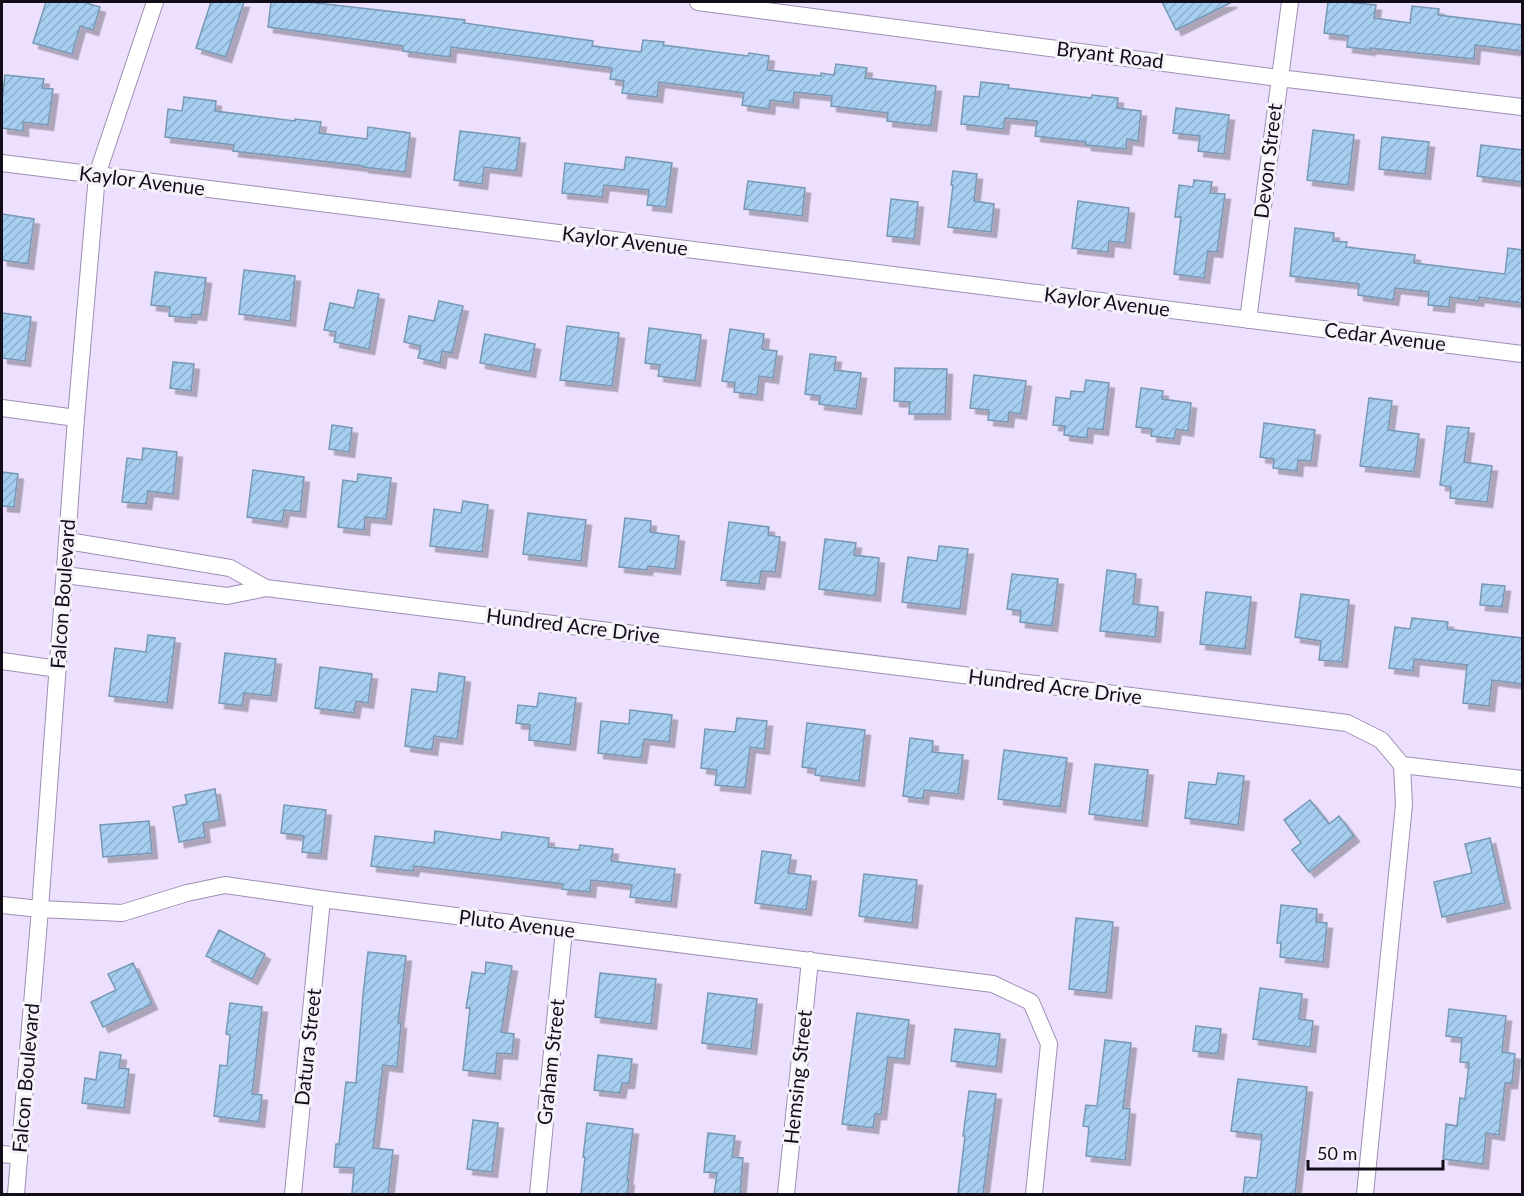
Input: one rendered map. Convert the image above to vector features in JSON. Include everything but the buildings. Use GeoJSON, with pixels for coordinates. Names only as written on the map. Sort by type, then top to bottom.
{"type":"FeatureCollection","features":[{"type":"Feature","properties":{"kind":"street","name":"Falcon Boulevard"},"geometry":{"type":"LineString","coordinates":[[16,1194],[97,175],[155,2]]}},
{"type":"Feature","properties":{"kind":"street","name":"Bryant Road"},"geometry":{"type":"LineString","coordinates":[[698,2],[1279,78],[1522,106]]}},
{"type":"Feature","properties":{"kind":"street","name":"Devon Street"},"geometry":{"type":"LineString","coordinates":[[1248,320],[1290,2]]}},
{"type":"Feature","properties":{"kind":"street","name":"Kaylor Avenue"},"geometry":{"type":"LineString","coordinates":[[2,163],[1248,320]]}},
{"type":"Feature","properties":{"kind":"street","name":"Cedar Avenue"},"geometry":{"type":"LineString","coordinates":[[1248,320],[1522,354]]}},
{"type":"Feature","properties":{"kind":"street"},"geometry":{"type":"LineString","coordinates":[[2,408],[76,418]]}},
{"type":"Feature","properties":{"kind":"street","name":"Hundred Acre Drive"},"geometry":{"type":"LineString","coordinates":[[68,541],[230,568],[266,588]]}},
{"type":"Feature","properties":{"kind":"street","name":"Hundred Acre Drive"},"geometry":{"type":"LineString","coordinates":[[65,575],[227,596],[266,588],[1347,723],[1382,740],[1402,765]]}},
{"type":"Feature","properties":{"kind":"street"},"geometry":{"type":"LineString","coordinates":[[2,661],[58,669]]}},
{"type":"Feature","properties":{"kind":"street"},"geometry":{"type":"LineString","coordinates":[[1365,1194],[1404,805],[1402,765],[1522,779]]}},
{"type":"Feature","properties":{"kind":"street","name":"Pluto Avenue"},"geometry":{"type":"LineString","coordinates":[[2,905],[122,913],[187,893],[225,885],[993,984],[1031,1002],[1048,1044],[1034,1194]]}},
{"type":"Feature","properties":{"kind":"street","name":"Datura Street"},"geometry":{"type":"LineString","coordinates":[[293,1194],[322,899]]}},
{"type":"Feature","properties":{"kind":"street","name":"Graham Street"},"geometry":{"type":"LineString","coordinates":[[538,1194],[564,930]]}},
{"type":"Feature","properties":{"kind":"street","name":"Hemsing Street"},"geometry":{"type":"LineString","coordinates":[[786,1194],[810,960]]}},
{"type":"Feature","properties":{"kind":"street"},"geometry":{"type":"LineString","coordinates":[[2,1154],[19,1156]]}}]}
